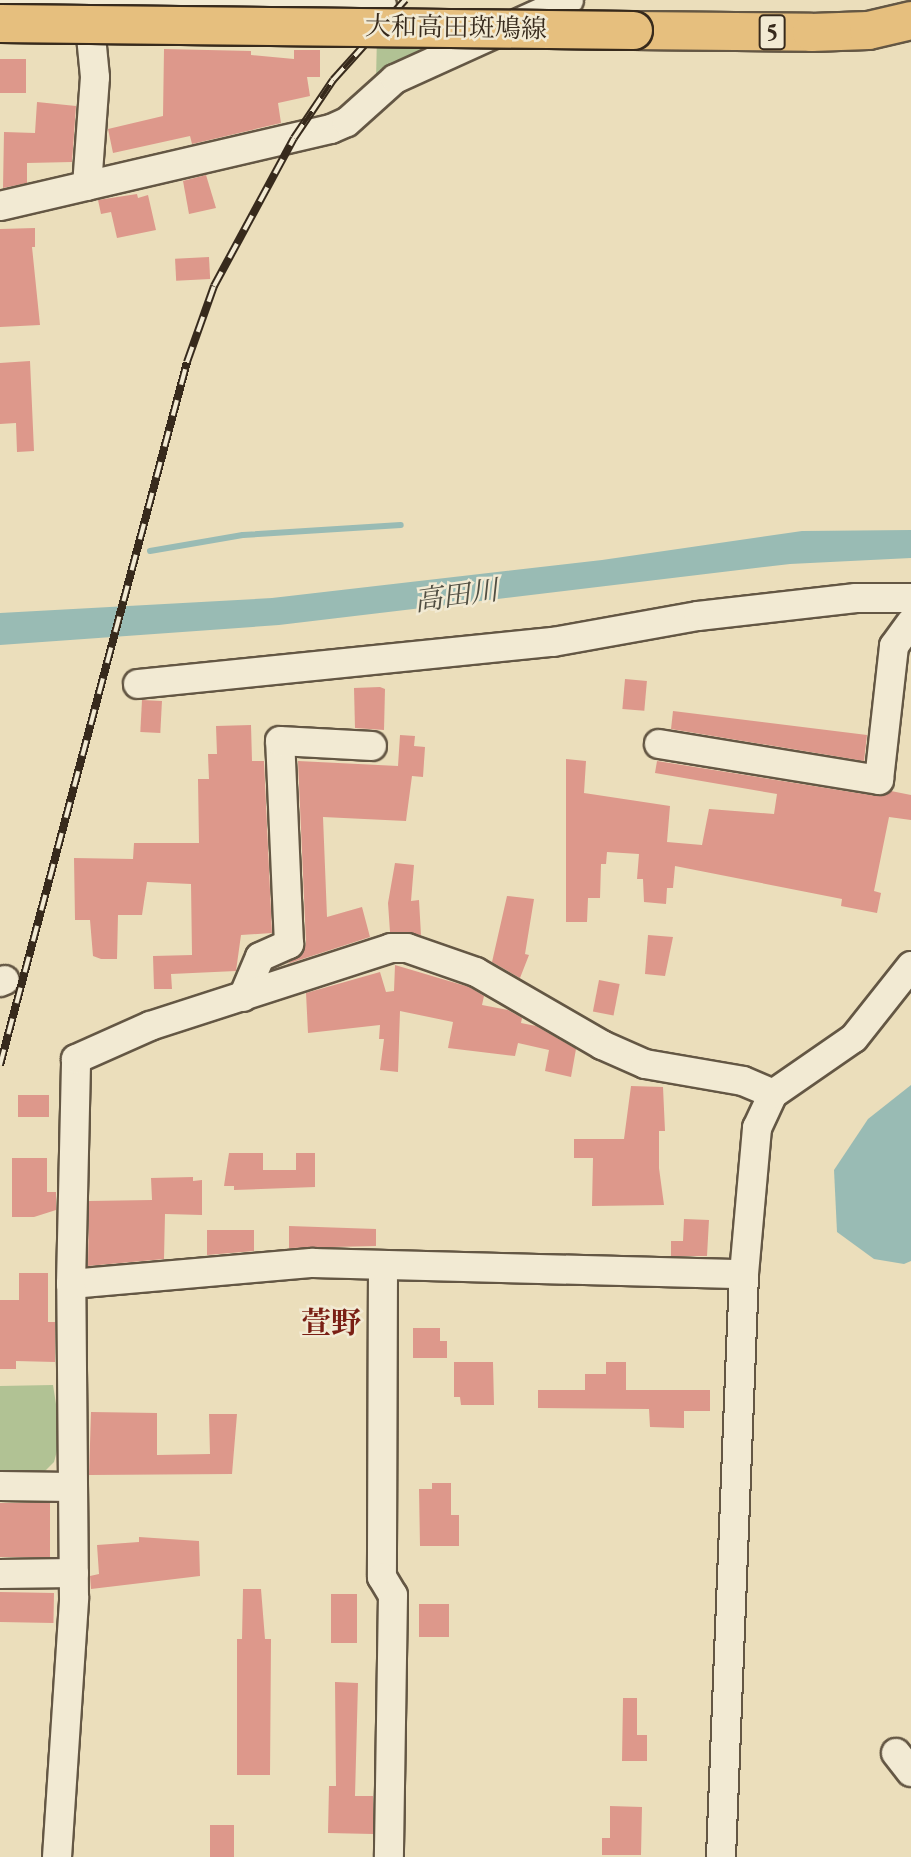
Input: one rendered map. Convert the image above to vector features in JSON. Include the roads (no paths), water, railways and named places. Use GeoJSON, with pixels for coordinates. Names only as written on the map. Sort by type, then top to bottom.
{"type":"FeatureCollection","features":[{"type":"Feature","properties":{"kind":"main road","name":"大和高田斑鳩線"},"geometry":{"type":"LineString","coordinates":[[0,23],[822,32],[868,30],[911,20]]}},
{"type":"Feature","properties":{"kind":"street"},"geometry":{"type":"LineString","coordinates":[[0,206],[331,129],[347,122],[396,79],[569,0]]}},
{"type":"Feature","properties":{"kind":"street"},"geometry":{"type":"LineString","coordinates":[[87,186],[93,41],[88,2]]}},
{"type":"Feature","properties":{"kind":"street"},"geometry":{"type":"LineString","coordinates":[[0,5],[88,2],[382,6]]}},
{"type":"Feature","properties":{"kind":"street"},"geometry":{"type":"LineString","coordinates":[[306,44],[307,5]]}},
{"type":"Feature","properties":{"kind":"street"},"geometry":{"type":"LineString","coordinates":[[0,41],[343,44]]}},
{"type":"Feature","properties":{"kind":"street"},"geometry":{"type":"LineString","coordinates":[[138,684],[500,648],[711,614],[856,598],[911,598]]}},
{"type":"Feature","properties":{"kind":"street"},"geometry":{"type":"LineString","coordinates":[[659,744],[880,780],[894,646],[911,622]]}},
{"type":"Feature","properties":{"kind":"street"},"geometry":{"type":"LineString","coordinates":[[243,997],[260,957],[289,944],[280,741],[372,746]]}},
{"type":"Feature","properties":{"kind":"street"},"geometry":{"type":"LineString","coordinates":[[58,1857],[74,1573],[71,1487],[71,1284],[76,1059],[150,1026],[391,948],[407,948],[476,972],[601,1045],[645,1063],[743,1082],[773,1094]]}},
{"type":"Feature","properties":{"kind":"street"},"geometry":{"type":"LineString","coordinates":[[720,1857],[744,1274],[757,1128],[773,1094],[854,1038],[911,966]]}},
{"type":"Feature","properties":{"kind":"street"},"geometry":{"type":"LineString","coordinates":[[71,1284],[313,1263],[383,1267],[744,1274]]}},
{"type":"Feature","properties":{"kind":"street"},"geometry":{"type":"LineString","coordinates":[[383,1267],[382,1577],[393,1595],[389,1857]]}},
{"type":"Feature","properties":{"kind":"street"},"geometry":{"type":"LineString","coordinates":[[0,1486],[71,1487]]}},
{"type":"Feature","properties":{"kind":"street"},"geometry":{"type":"LineString","coordinates":[[0,1574],[74,1573]]}},
{"type":"Feature","properties":{"kind":"water","name":"高田川"},"geometry":{"type":"Polygon","coordinates":[[[911,530],[911,558],[790,564],[279,625],[0,645],[0,613],[272,598],[602,560],[802,531],[911,530]]]}},
{"type":"Feature","properties":{"kind":"water"},"geometry":{"type":"Polygon","coordinates":[[[911,1085],[911,1261],[904,1264],[874,1259],[837,1232],[834,1170],[868,1119],[911,1085]]]}},
{"type":"Feature","properties":{"kind":"waterway"},"geometry":{"type":"LineString","coordinates":[[150,551],[243,535],[401,525]]}},
{"type":"Feature","properties":{"kind":"railway"},"geometry":{"type":"LineString","coordinates":[[0,1065],[187,362],[214,286],[294,138],[333,80],[405,0]]}},
{"type":"Feature","properties":{"kind":"district","name":"萱野"},"geometry":{"type":"Point","coordinates":[331,1323]}}]}
